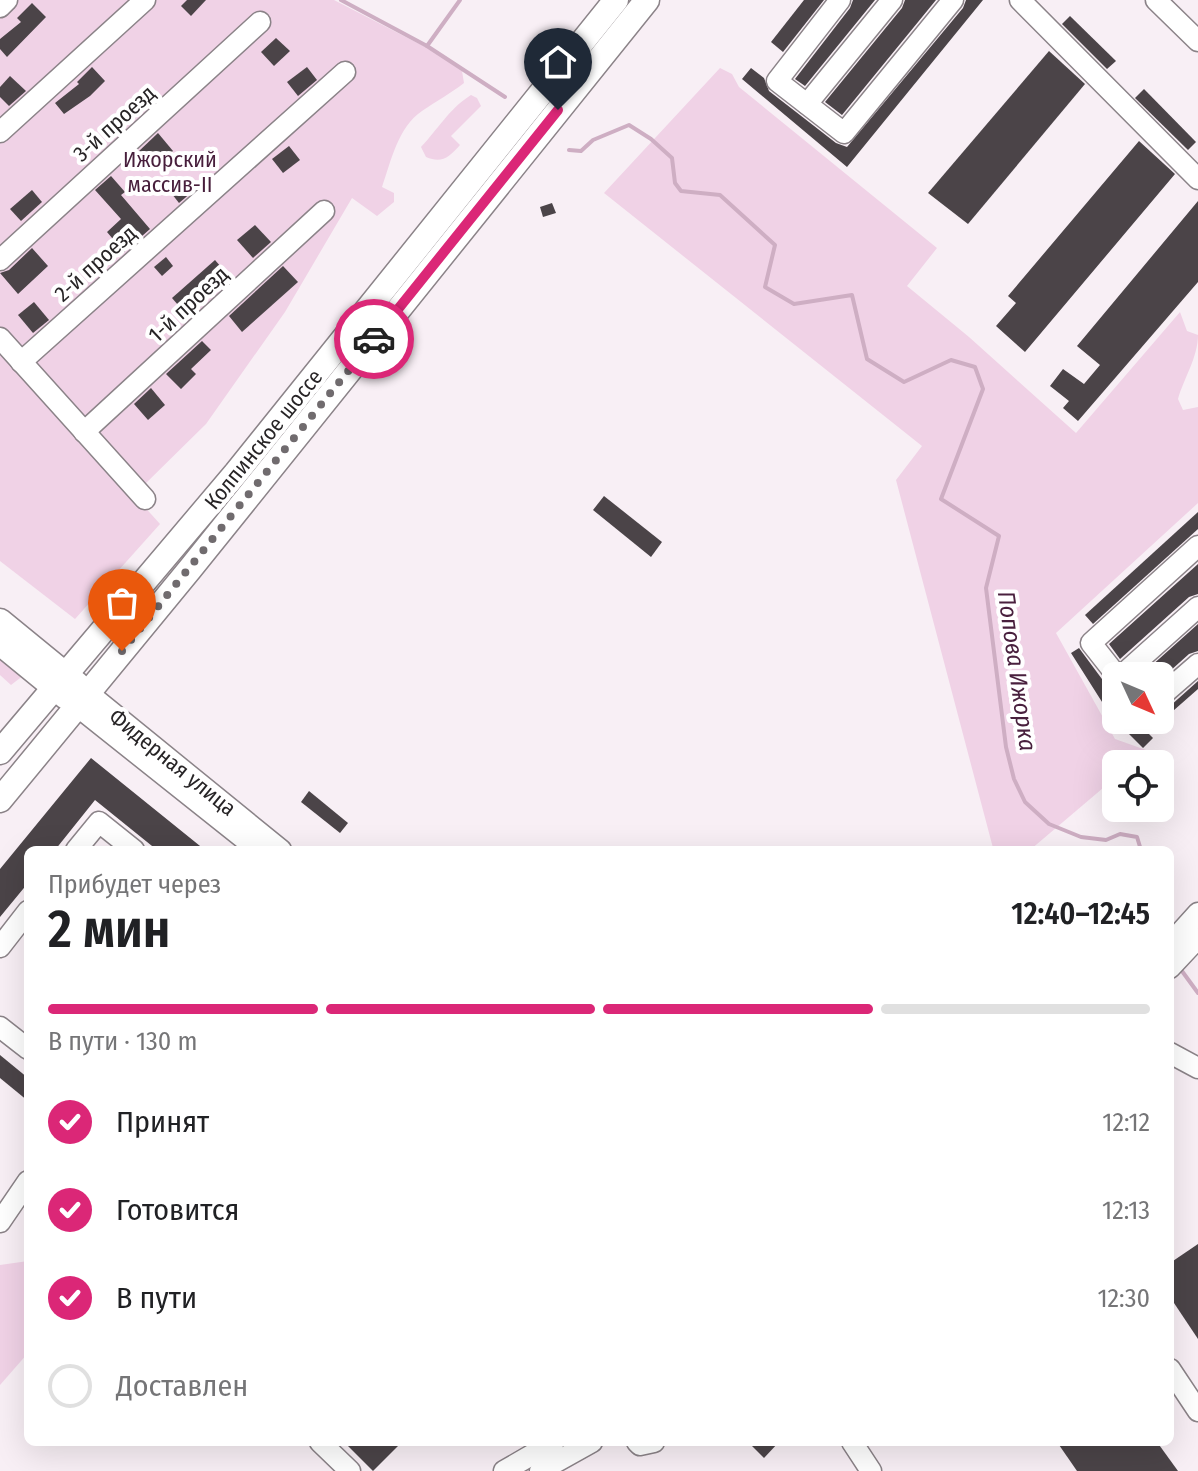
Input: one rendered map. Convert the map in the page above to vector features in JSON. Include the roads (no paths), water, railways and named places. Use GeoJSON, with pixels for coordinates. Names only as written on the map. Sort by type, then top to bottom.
{"type":"FeatureCollection","features":[{"type":"Feature","properties":{"kind":"main road","name":"Колпинское шоссе"},"geometry":{"type":"LineString","coordinates":[[0,752],[256,449],[616,0]]}},
{"type":"Feature","properties":{"kind":"main road","name":"Колпинское шоссе"},"geometry":{"type":"LineString","coordinates":[[0,800],[647,0]]}},
{"type":"Feature","properties":{"kind":"main road"},"geometry":{"type":"LineString","coordinates":[[0,621],[60,680]]}},
{"type":"Feature","properties":{"kind":"main road"},"geometry":{"type":"LineString","coordinates":[[0,643],[60,680]]}},
{"type":"Feature","properties":{"kind":"main road","name":"Фидерная улица"},"geometry":{"type":"LineString","coordinates":[[60,680],[83,700]]}},
{"type":"Feature","properties":{"kind":"street"},"geometry":{"type":"LineString","coordinates":[[0,7],[7,0]]}},
{"type":"Feature","properties":{"kind":"street"},"geometry":{"type":"LineString","coordinates":[[0,132],[145,0]]}},
{"type":"Feature","properties":{"kind":"street"},"geometry":{"type":"LineString","coordinates":[[840,0],[777,81],[844,133],[953,0]]}},
{"type":"Feature","properties":{"kind":"street"},"geometry":{"type":"LineString","coordinates":[[807,104],[892,0]]}},
{"type":"Feature","properties":{"kind":"street"},"geometry":{"type":"LineString","coordinates":[[1020,0],[1198,179]]}},
{"type":"Feature","properties":{"kind":"street"},"geometry":{"type":"LineString","coordinates":[[1156,0],[1198,41]]}},
{"type":"Feature","properties":{"kind":"street","name":"3-й проезд"},"geometry":{"type":"LineString","coordinates":[[0,260],[260,22]]}},
{"type":"Feature","properties":{"kind":"street","name":"2-й проезд"},"geometry":{"type":"LineString","coordinates":[[21,362],[345,72]]}},
{"type":"Feature","properties":{"kind":"street","name":"1-й проезд"},"geometry":{"type":"LineString","coordinates":[[84,432],[324,211]]}},
{"type":"Feature","properties":{"kind":"street"},"geometry":{"type":"LineString","coordinates":[[1,340],[145,499]]}},
{"type":"Feature","properties":{"kind":"street"},"geometry":{"type":"LineString","coordinates":[[1107,662],[1091,643],[1198,546]]}},
{"type":"Feature","properties":{"kind":"street"},"geometry":{"type":"LineString","coordinates":[[1135,662],[1198,607]]}},
{"type":"Feature","properties":{"kind":"street"},"geometry":{"type":"LineString","coordinates":[[1174,685],[1198,664]]}},
{"type":"Feature","properties":{"kind":"street","name":"Фидерная улица"},"geometry":{"type":"LineString","coordinates":[[83,700],[253,846]]}},
{"type":"Feature","properties":{"kind":"street","name":"Фидерная улица"},"geometry":{"type":"LineString","coordinates":[[83,700],[276,846]]}},
{"type":"Feature","properties":{"kind":"street"},"geometry":{"type":"LineString","coordinates":[[79,846],[99,822],[129,846]]}},
{"type":"Feature","properties":{"kind":"street"},"geometry":{"type":"LineString","coordinates":[[1174,961],[1198,913]]}},
{"type":"Feature","properties":{"kind":"street"},"geometry":{"type":"LineString","coordinates":[[0,947],[24,916]]}},
{"type":"Feature","properties":{"kind":"street"},"geometry":{"type":"LineString","coordinates":[[0,1027],[24,1046]]}},
{"type":"Feature","properties":{"kind":"street"},"geometry":{"type":"LineString","coordinates":[[1174,1055],[1198,1068]]}},
{"type":"Feature","properties":{"kind":"street"},"geometry":{"type":"LineString","coordinates":[[0,1222],[24,1187]]}},
{"type":"Feature","properties":{"kind":"street"},"geometry":{"type":"LineString","coordinates":[[1174,1375],[1198,1411]]}},
{"type":"Feature","properties":{"kind":"street"},"geometry":{"type":"LineString","coordinates":[[324,1446],[350,1471]]}},
{"type":"Feature","properties":{"kind":"street"},"geometry":{"type":"LineString","coordinates":[[504,1471],[547,1446]]}},
{"type":"Feature","properties":{"kind":"street"},"geometry":{"type":"LineString","coordinates":[[540,1471],[585,1446]]}},
{"type":"Feature","properties":{"kind":"street"},"geometry":{"type":"LineString","coordinates":[[856,1446],[871,1471]]}},
{"type":"Feature","properties":{"kind":"waterway","name":"Попова Ижорка"},"geometry":{"type":"LineString","coordinates":[[341,0],[427,46],[505,97]]}},
{"type":"Feature","properties":{"kind":"waterway"},"geometry":{"type":"LineString","coordinates":[[427,46],[460,0]]}},
{"type":"Feature","properties":{"kind":"waterway","name":"Попова Ижорка"},"geometry":{"type":"LineString","coordinates":[[569,150],[581,151],[593,140],[629,125],[672,158],[675,183],[681,191],[720,195],[775,245],[765,287],[794,304],[852,295],[867,359],[904,382],[951,360],[975,367],[983,389],[941,499],[999,536],[986,588],[1006,747],[1014,779],[1025,802],[1049,824],[1081,837],[1106,840],[1120,834],[1137,837],[1140,846]]}},
{"type":"Feature","properties":{"kind":"waterway","name":"Попова Ижорка"},"geometry":{"type":"LineString","coordinates":[[1179,967],[1198,993]]}},
{"type":"Feature","properties":{"kind":"park label","name":"Ижорский массив-II"},"geometry":{"type":"Point","coordinates":[170,172]}}]}
